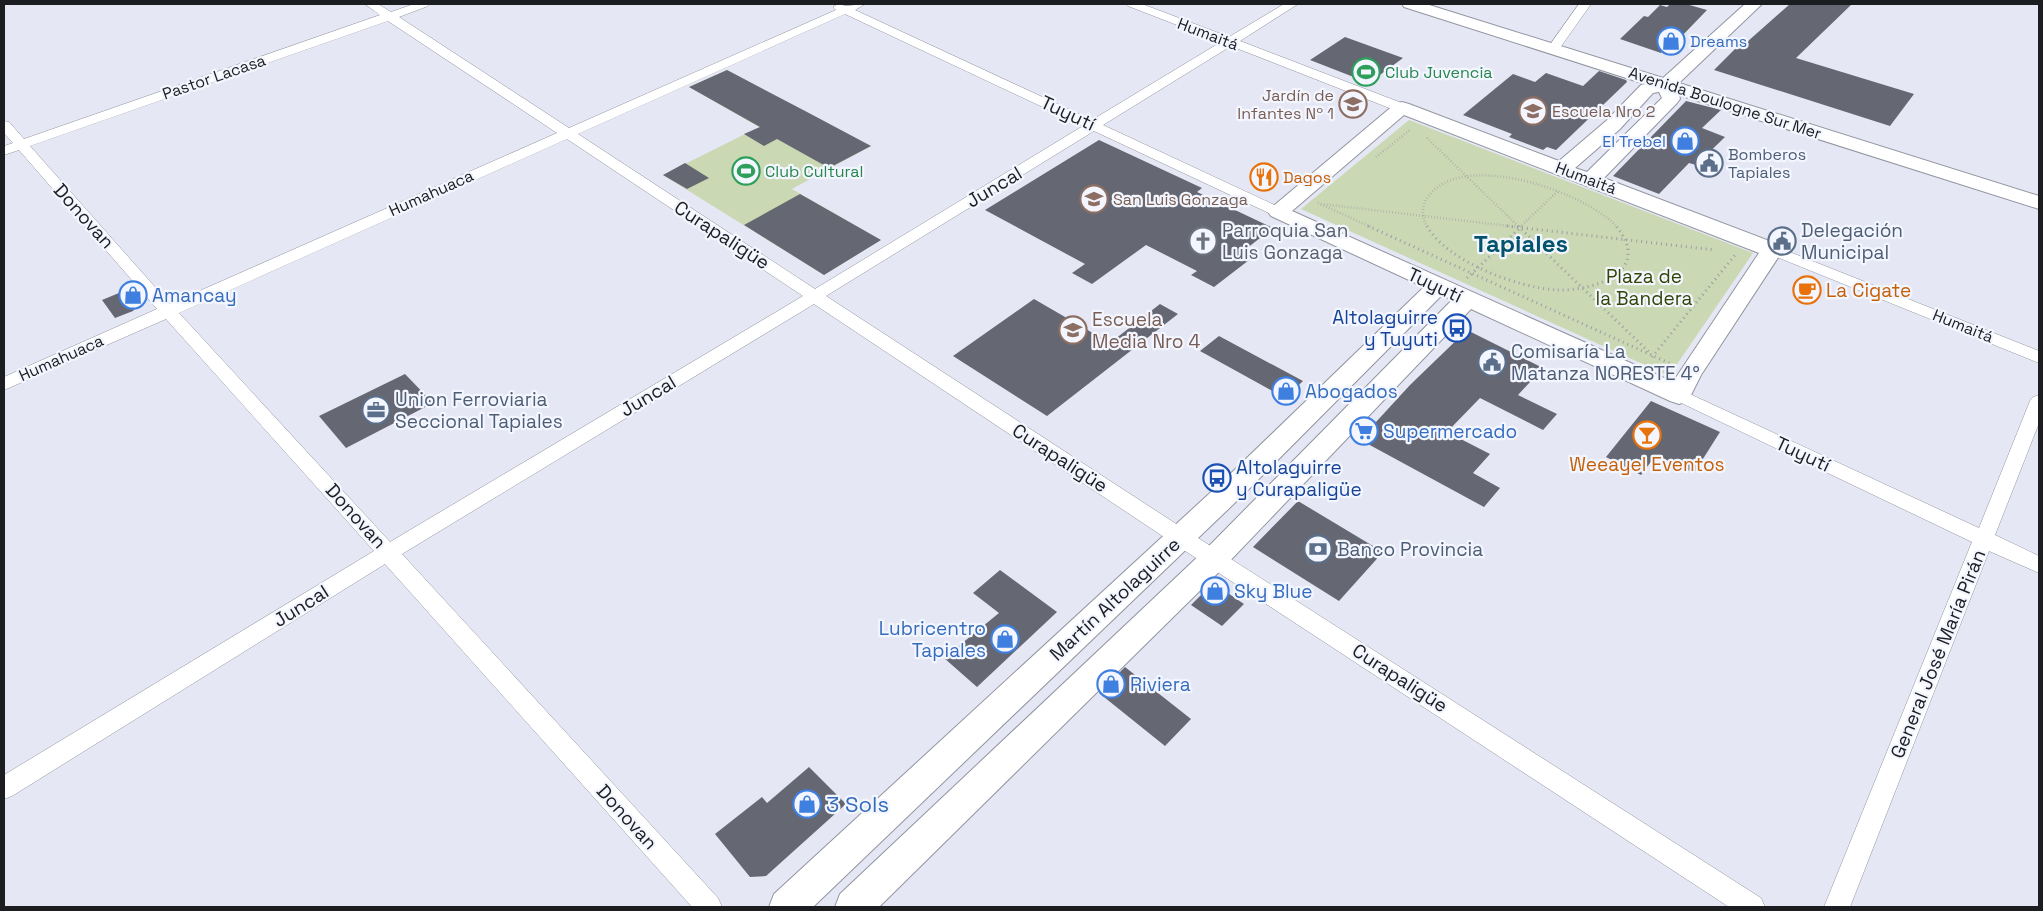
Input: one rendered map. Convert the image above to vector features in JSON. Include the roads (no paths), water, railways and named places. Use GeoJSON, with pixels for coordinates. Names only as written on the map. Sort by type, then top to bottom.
{"type":"FeatureCollection","features":[{"type":"Feature","properties":{"kind":"street","name":"Curapaligüe"},"geometry":{"type":"LineString","coordinates":[[371,4],[1180,537],[1752,907]]}},
{"type":"Feature","properties":{"kind":"street","name":"Pastor Lacasa"},"geometry":{"type":"LineString","coordinates":[[12,148],[424,4]]}},
{"type":"Feature","properties":{"kind":"street","name":"Tuyutí"},"geometry":{"type":"LineString","coordinates":[[831,4],[1278,212],[1457,288],[2039,565]]}},
{"type":"Feature","properties":{"kind":"street","name":"Humahuaca"},"geometry":{"type":"LineString","coordinates":[[4,384],[859,4]]}},
{"type":"Feature","properties":{"kind":"street","name":"Humaitá"},"geometry":{"type":"LineString","coordinates":[[1132,4],[1772,250],[2039,357]]}},
{"type":"Feature","properties":{"kind":"street","name":"Juncal"},"geometry":{"type":"LineString","coordinates":[[4,788],[389,552],[1231,43],[1292,4]]}},
{"type":"Feature","properties":{"kind":"street","name":"Avenida Boulogne Sur Mer"},"geometry":{"type":"LineString","coordinates":[[1410,4],[2039,203]]}},
{"type":"Feature","properties":{"kind":"street"},"geometry":{"type":"LineString","coordinates":[[1553,49],[1584,4]]}},
{"type":"Feature","properties":{"kind":"street"},"geometry":{"type":"LineString","coordinates":[[1576,174],[1613,125],[1647,89],[1666,85],[1754,4]]}},
{"type":"Feature","properties":{"kind":"street"},"geometry":{"type":"LineString","coordinates":[[1576,174],[1636,134],[1671,99],[1666,85]]}},
{"type":"Feature","properties":{"kind":"street"},"geometry":{"type":"LineString","coordinates":[[1278,212],[1402,108]]}},
{"type":"Feature","properties":{"kind":"street","name":"Donovan"},"geometry":{"type":"LineString","coordinates":[[4,125],[12,148],[167,310],[389,552],[709,907]]}},
{"type":"Feature","properties":{"kind":"street"},"geometry":{"type":"LineString","coordinates":[[1613,125],[1636,134]]}},
{"type":"Feature","properties":{"kind":"street"},"geometry":{"type":"LineString","coordinates":[[1680,395],[1690,373],[1772,250]]}},
{"type":"Feature","properties":{"kind":"street","name":"Martín Altolaguirre"},"geometry":{"type":"LineString","coordinates":[[787,907],[1240,481],[1457,288]]}},
{"type":"Feature","properties":{"kind":"street","name":"Martín Altolaguirre"},"geometry":{"type":"LineString","coordinates":[[853,907],[1215,558],[1457,288]]}},
{"type":"Feature","properties":{"kind":"street","name":"General José María Pirán"},"geometry":{"type":"LineString","coordinates":[[1837,907],[2039,400]]}},
{"type":"Feature","properties":{"kind":"place","name":"Dreams"},"geometry":{"type":"Point","coordinates":[1671,41]}},
{"type":"Feature","properties":{"kind":"place","name":"Club Juvencia"},"geometry":{"type":"Point","coordinates":[1366,72]}},
{"type":"Feature","properties":{"kind":"place","name":"Jardín de Infantes Nº 1"},"geometry":{"type":"Point","coordinates":[1353,104]}},
{"type":"Feature","properties":{"kind":"place","name":"Escuela Nro 2"},"geometry":{"type":"Point","coordinates":[1533,111]}},
{"type":"Feature","properties":{"kind":"place","name":"El Trebel"},"geometry":{"type":"Point","coordinates":[1685,141]}},
{"type":"Feature","properties":{"kind":"place","name":"Bomberos Tapiales"},"geometry":{"type":"Point","coordinates":[1709,163]}},
{"type":"Feature","properties":{"kind":"place","name":"Club Cultural"},"geometry":{"type":"Point","coordinates":[746,171]}},
{"type":"Feature","properties":{"kind":"place","name":"Dagos"},"geometry":{"type":"Point","coordinates":[1264,177]}},
{"type":"Feature","properties":{"kind":"place","name":"San Luis Gonzaga"},"geometry":{"type":"Point","coordinates":[1094,199]}},
{"type":"Feature","properties":{"kind":"place","name":"Parroquia San Luis Gonzaga"},"geometry":{"type":"Point","coordinates":[1203,241]}},
{"type":"Feature","properties":{"kind":"place","name":"Delegación Municipal"},"geometry":{"type":"Point","coordinates":[1782,241]}},
{"type":"Feature","properties":{"kind":"place","name":"La Cigate"},"geometry":{"type":"Point","coordinates":[1807,290]}},
{"type":"Feature","properties":{"kind":"place","name":"Amancay"},"geometry":{"type":"Point","coordinates":[133,295]}},
{"type":"Feature","properties":{"kind":"place","name":"Altolaguirre y Tuyuti"},"geometry":{"type":"Point","coordinates":[1457,328]}},
{"type":"Feature","properties":{"kind":"place","name":"Escuela Media Nro 4"},"geometry":{"type":"Point","coordinates":[1073,330]}},
{"type":"Feature","properties":{"kind":"place","name":"Comisaría La Matanza NORESTE 4°"},"geometry":{"type":"Point","coordinates":[1492,362]}},
{"type":"Feature","properties":{"kind":"place","name":"Abogados"},"geometry":{"type":"Point","coordinates":[1286,391]}},
{"type":"Feature","properties":{"kind":"place","name":"Union Ferroviaria Seccional Tapiales"},"geometry":{"type":"Point","coordinates":[376,410]}},
{"type":"Feature","properties":{"kind":"place","name":"Supermercado"},"geometry":{"type":"Point","coordinates":[1364,431]}},
{"type":"Feature","properties":{"kind":"place","name":"Weeayel Eventos"},"geometry":{"type":"Point","coordinates":[1647,435]}},
{"type":"Feature","properties":{"kind":"place","name":"Altolaguirre y Curapaligüe"},"geometry":{"type":"Point","coordinates":[1217,478]}},
{"type":"Feature","properties":{"kind":"place","name":"Banco Provincia"},"geometry":{"type":"Point","coordinates":[1318,549]}},
{"type":"Feature","properties":{"kind":"place","name":"Sky Blue"},"geometry":{"type":"Point","coordinates":[1215,591]}},
{"type":"Feature","properties":{"kind":"place","name":"Lubricentro Tapiales"},"geometry":{"type":"Point","coordinates":[1005,639]}},
{"type":"Feature","properties":{"kind":"place","name":"Riviera"},"geometry":{"type":"Point","coordinates":[1111,684]}},
{"type":"Feature","properties":{"kind":"place","name":"3 Sols"},"geometry":{"type":"Point","coordinates":[807,804]}},
{"type":"Feature","properties":{"kind":"district","name":"Tapiales"},"geometry":{"type":"Point","coordinates":[1521,243]}},
{"type":"Feature","properties":{"kind":"park label","name":"Plaza de la Bandera"},"geometry":{"type":"Point","coordinates":[1644,287]}}]}
